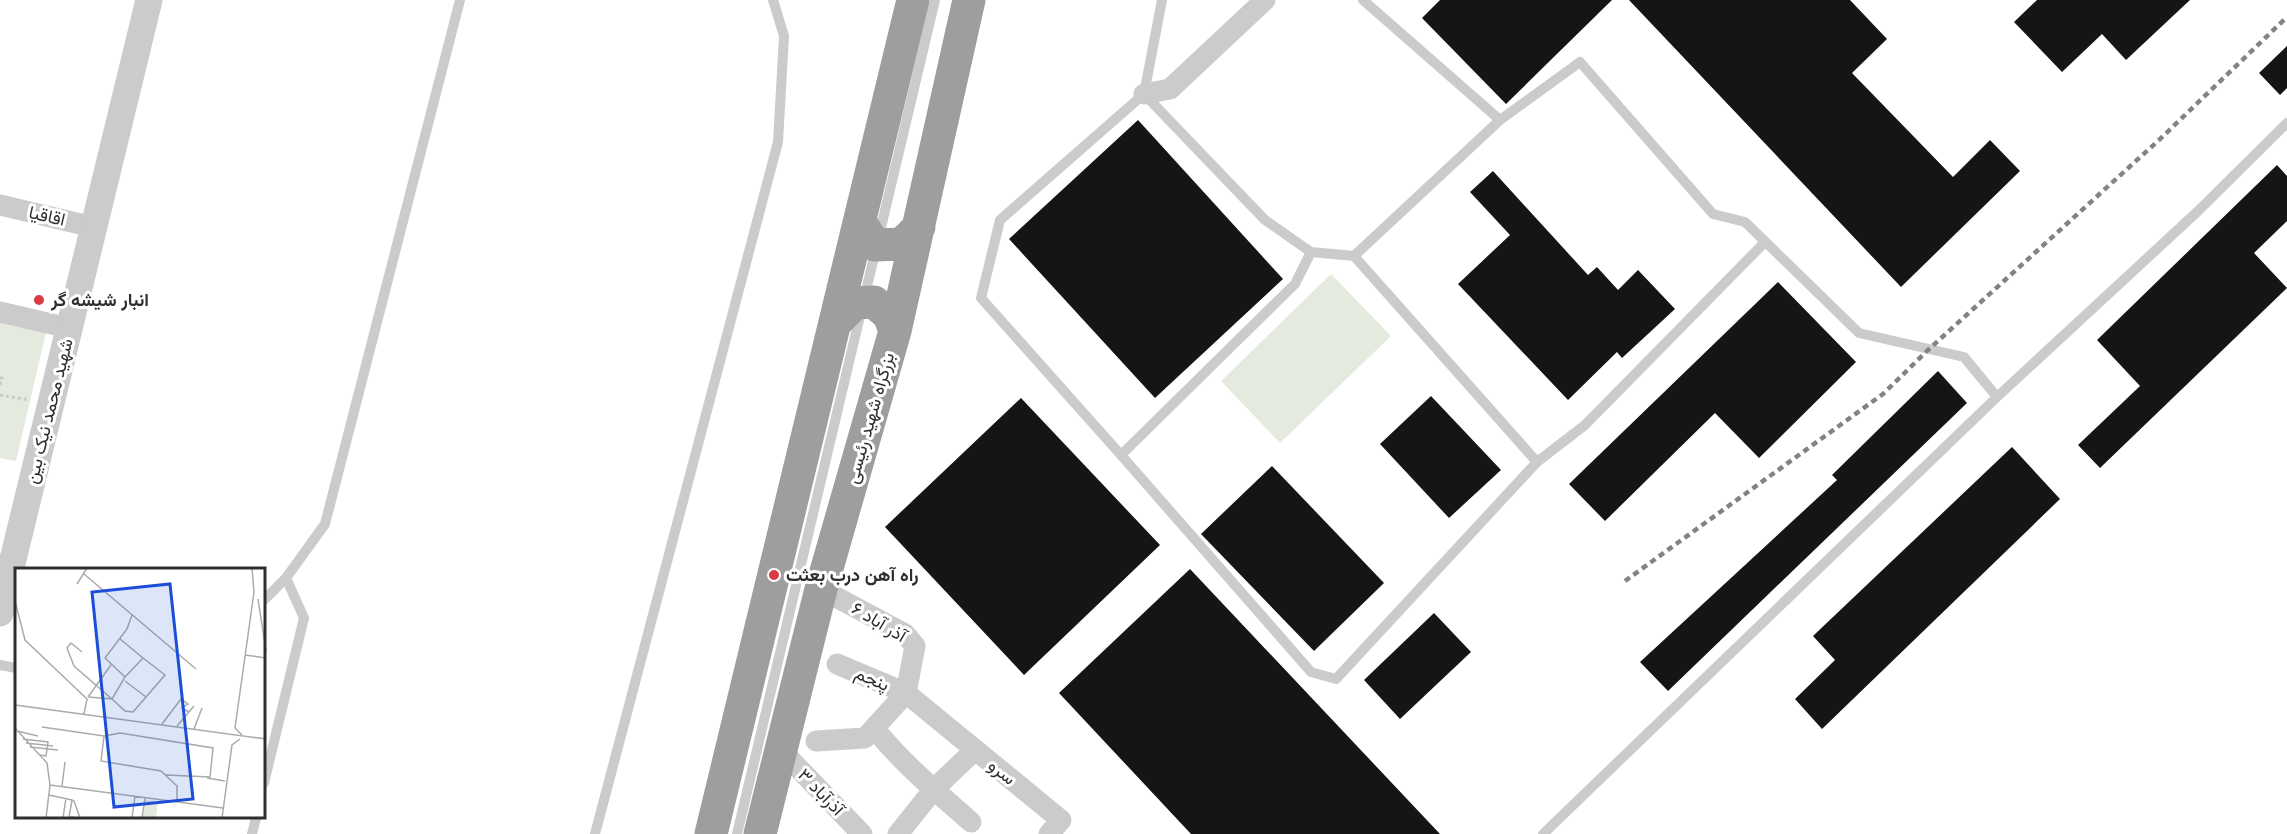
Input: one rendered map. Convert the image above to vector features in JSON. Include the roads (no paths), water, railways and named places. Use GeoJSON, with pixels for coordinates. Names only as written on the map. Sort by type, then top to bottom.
{"type":"FeatureCollection","features":[{"type":"Feature","properties":{"kind":"highway"},"geometry":{"type":"LineString","coordinates":[[711,834],[913,0]]}},
{"type":"Feature","properties":{"kind":"highway","name":"بزرگراه شهید رئیسی"},"geometry":{"type":"LineString","coordinates":[[760,834],[821,589],[896,331],[969,0]]}},
{"type":"Feature","properties":{"kind":"highway"},"geometry":{"type":"LineString","coordinates":[[860,222],[875,245],[902,244],[919,227]]}},
{"type":"Feature","properties":{"kind":"highway"},"geometry":{"type":"LineString","coordinates":[[836,322],[855,303],[874,302],[890,315],[896,331]]}},
{"type":"Feature","properties":{"kind":"street","name":"شهید محمد نیک بین"},"geometry":{"type":"LineString","coordinates":[[0,613],[148,0]]}},
{"type":"Feature","properties":{"kind":"street"},"geometry":{"type":"LineString","coordinates":[[1144,94],[1170,89],[1265,0]]}},
{"type":"Feature","properties":{"kind":"street","name":"اقاقیا"},"geometry":{"type":"LineString","coordinates":[[0,205],[93,227]]}},
{"type":"Feature","properties":{"kind":"street"},"geometry":{"type":"LineString","coordinates":[[0,312],[69,328]]}},
{"type":"Feature","properties":{"kind":"street","name":"آذر آباد ۶"},"geometry":{"type":"LineString","coordinates":[[821,589],[905,634],[915,646],[906,693]]}},
{"type":"Feature","properties":{"kind":"street","name":"پنجم"},"geometry":{"type":"LineString","coordinates":[[837,664],[906,693]]}},
{"type":"Feature","properties":{"kind":"street"},"geometry":{"type":"LineString","coordinates":[[816,741],[865,738],[906,693]]}},
{"type":"Feature","properties":{"kind":"street","name":"سرو"},"geometry":{"type":"LineString","coordinates":[[906,693],[975,750],[1055,827]]}},
{"type":"Feature","properties":{"kind":"street"},"geometry":{"type":"LineString","coordinates":[[874,728],[894,753],[934,789],[973,830]]}},
{"type":"Feature","properties":{"kind":"street","name":"۳ آذرآباد"},"geometry":{"type":"LineString","coordinates":[[781,750],[852,831]]}},
{"type":"Feature","properties":{"kind":"street"},"geometry":{"type":"LineString","coordinates":[[898,834],[934,789],[975,750]]}},
{"type":"Feature","properties":{"kind":"lane"},"geometry":{"type":"LineString","coordinates":[[266,598],[286,578],[325,525],[460,0]]}},
{"type":"Feature","properties":{"kind":"lane"},"geometry":{"type":"LineString","coordinates":[[595,834],[778,142],[784,36],[773,0]]}},
{"type":"Feature","properties":{"kind":"lane"},"geometry":{"type":"LineString","coordinates":[[737,834],[935,0]]}},
{"type":"Feature","properties":{"kind":"lane"},"geometry":{"type":"LineString","coordinates":[[1162,0],[1144,94],[1000,220],[981,298],[1311,672],[1336,680],[1537,462],[1584,425],[1765,242]]}},
{"type":"Feature","properties":{"kind":"lane"},"geometry":{"type":"LineString","coordinates":[[1363,0],[1500,120]]}},
{"type":"Feature","properties":{"kind":"lane"},"geometry":{"type":"LineString","coordinates":[[1354,256],[1500,120],[1580,62],[1713,214],[1745,222],[1859,333],[1964,357],[1997,397]]}},
{"type":"Feature","properties":{"kind":"lane"},"geometry":{"type":"LineString","coordinates":[[1144,94],[1265,220],[1311,252],[1354,256],[1537,462]]}},
{"type":"Feature","properties":{"kind":"lane"},"geometry":{"type":"LineString","coordinates":[[1543,834],[1997,397],[2197,212],[2287,123]]}},
{"type":"Feature","properties":{"kind":"lane"},"geometry":{"type":"LineString","coordinates":[[1121,455],[1294,284],[1311,252]]}},
{"type":"Feature","properties":{"kind":"lane"},"geometry":{"type":"LineString","coordinates":[[266,775],[304,618],[286,578]]}},
{"type":"Feature","properties":{"kind":"lane"},"geometry":{"type":"LineString","coordinates":[[0,665],[15,668]]}},
{"type":"Feature","properties":{"kind":"lane"},"geometry":{"type":"LineString","coordinates":[[252,834],[256,819]]}},
{"type":"Feature","properties":{"kind":"railway"},"geometry":{"type":"LineString","coordinates":[[1625,581],[1883,394],[1928,350],[2159,140],[2287,17]]}},
{"type":"Feature","properties":{"kind":"place","name":"انبار شیشه گر"},"geometry":{"type":"Point","coordinates":[39,300]}},
{"type":"Feature","properties":{"kind":"place","name":"راه آهن درب بعثت"},"geometry":{"type":"Point","coordinates":[774,575]}}]}
